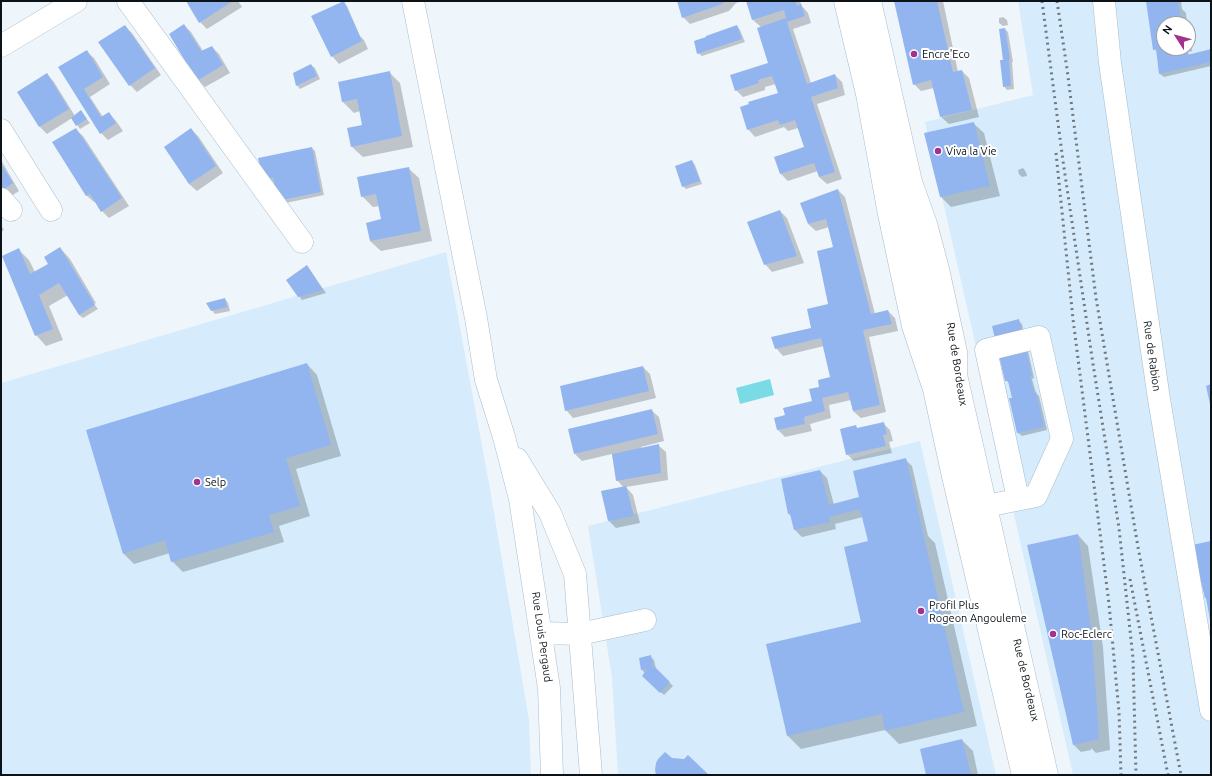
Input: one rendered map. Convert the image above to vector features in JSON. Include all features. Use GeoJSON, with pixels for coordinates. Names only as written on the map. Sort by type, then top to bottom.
{"type":"FeatureCollection","features":[{"type":"Feature","properties":{"kind":"street"},"geometry":{"type":"LineString","coordinates":[[1,46],[76,1]]}},
{"type":"Feature","properties":{"kind":"street"},"geometry":{"type":"LineString","coordinates":[[128,1],[302,242]]}},
{"type":"Feature","properties":{"kind":"street"},"geometry":{"type":"LineString","coordinates":[[413,1],[475,311],[486,380],[504,437],[550,513],[575,574],[591,775]]}},
{"type":"Feature","properties":{"kind":"street"},"geometry":{"type":"LineString","coordinates":[[845,1],[867,94],[913,326],[934,389],[1023,775]]}},
{"type":"Feature","properties":{"kind":"street"},"geometry":{"type":"LineString","coordinates":[[857,1],[918,273],[1035,775]]}},
{"type":"Feature","properties":{"kind":"street","name":"Rue de Bordeaux"},"geometry":{"type":"LineString","coordinates":[[870,1],[911,182],[922,211],[938,269],[956,352],[956,375],[1047,775]]}},
{"type":"Feature","properties":{"kind":"street","name":"Rue de Rabion"},"geometry":{"type":"LineString","coordinates":[[1104,1],[1110,63],[1159,400],[1211,710]]}},
{"type":"Feature","properties":{"kind":"street"},"geometry":{"type":"LineString","coordinates":[[1,130],[51,210]]}},
{"type":"Feature","properties":{"kind":"street"},"geometry":{"type":"LineString","coordinates":[[956,352],[986,350],[1039,337],[1062,439],[1036,496],[986,506]]}},
{"type":"Feature","properties":{"kind":"street"},"geometry":{"type":"LineString","coordinates":[[986,350],[1018,499]]}},
{"type":"Feature","properties":{"kind":"street","name":"Rue Louis Pergaud"},"geometry":{"type":"LineString","coordinates":[[504,437],[520,499],[549,688],[552,775]]}},
{"type":"Feature","properties":{"kind":"street"},"geometry":{"type":"LineString","coordinates":[[520,499],[550,513]]}},
{"type":"Feature","properties":{"kind":"street"},"geometry":{"type":"LineString","coordinates":[[541,633],[580,634],[645,620]]}},
{"type":"Feature","properties":{"kind":"shaded area"},"geometry":{"type":"Polygon","coordinates":[[[1018,1],[1211,1],[1211,775],[1073,775],[925,122],[1033,95],[1018,1]]]}},
{"type":"Feature","properties":{"kind":"shaded area"},"geometry":{"type":"Polygon","coordinates":[[[446,252],[490,489],[529,720],[531,775],[1,775],[1,383],[446,252]]]}},
{"type":"Feature","properties":{"kind":"shaded area"},"geometry":{"type":"Polygon","coordinates":[[[920,441],[996,775],[618,775],[612,678],[588,526],[920,441]]]}},
{"type":"Feature","properties":{"kind":"water"},"geometry":{"type":"Polygon","coordinates":[[[770,379],[774,395],[740,404],[736,388],[770,379]]]}},
{"type":"Feature","properties":{"kind":"building"},"geometry":{"type":"Polygon","coordinates":[[[186,1],[233,1],[199,23],[186,1]]]}},
{"type":"Feature","properties":{"kind":"building"},"geometry":{"type":"Polygon","coordinates":[[[344,1],[362,41],[331,57],[311,16],[344,1]]]}},
{"type":"Feature","properties":{"kind":"building"},"geometry":{"type":"Polygon","coordinates":[[[677,1],[725,1],[722,4],[682,18],[677,1]]]}},
{"type":"Feature","properties":{"kind":"building"},"geometry":{"type":"Polygon","coordinates":[[[746,1],[796,1],[797,6],[801,4],[805,16],[787,22],[807,84],[835,74],[838,88],[811,97],[835,172],[819,177],[814,163],[780,174],[774,157],[804,147],[795,120],[780,125],[778,120],[747,130],[740,107],[749,104],[748,102],[778,93],[772,76],[758,80],[759,83],[735,91],[730,75],[768,63],[757,28],[786,18],[784,10],[752,20],[746,1]]]}},
{"type":"Feature","properties":{"kind":"building"},"geometry":{"type":"Polygon","coordinates":[[[894,1],[937,1],[953,72],[962,70],[972,110],[940,117],[931,80],[913,85],[894,1]]]}},
{"type":"Feature","properties":{"kind":"building"},"geometry":{"type":"Polygon","coordinates":[[[1146,1],[1178,1],[1181,16],[1156,16],[1156,49],[1153,50],[1146,1]]]}},
{"type":"Feature","properties":{"kind":"building"},"geometry":{"type":"Polygon","coordinates":[[[184,24],[201,51],[212,46],[223,65],[197,81],[169,34],[184,24]]]}},
{"type":"Feature","properties":{"kind":"building"},"geometry":{"type":"Polygon","coordinates":[[[125,25],[155,68],[129,86],[98,42],[125,25]]]}},
{"type":"Feature","properties":{"kind":"building"},"geometry":{"type":"Polygon","coordinates":[[[737,25],[742,39],[697,54],[694,41],[737,25]]]}},
{"type":"Feature","properties":{"kind":"building"},"geometry":{"type":"Polygon","coordinates":[[[1005,28],[1010,59],[1011,86],[1003,87],[1000,60],[1003,60],[999,29],[1005,28]]]}},
{"type":"Feature","properties":{"kind":"building"},"geometry":{"type":"Polygon","coordinates":[[[1211,49],[1211,62],[1159,74],[1157,56],[1196,56],[1196,53],[1211,49]]]}},
{"type":"Feature","properties":{"kind":"building"},"geometry":{"type":"Polygon","coordinates":[[[87,50],[103,77],[84,89],[101,117],[109,112],[116,123],[100,134],[58,67],[87,50]]]}},
{"type":"Feature","properties":{"kind":"building"},"geometry":{"type":"Polygon","coordinates":[[[311,64],[317,76],[296,86],[293,73],[311,64]]]}},
{"type":"Feature","properties":{"kind":"building"},"geometry":{"type":"Polygon","coordinates":[[[390,71],[402,136],[351,147],[347,128],[362,125],[357,99],[342,102],[338,82],[390,71]]]}},
{"type":"Feature","properties":{"kind":"building"},"geometry":{"type":"Polygon","coordinates":[[[47,73],[69,109],[39,127],[17,92],[47,73]]]}},
{"type":"Feature","properties":{"kind":"building"},"geometry":{"type":"Polygon","coordinates":[[[81,110],[87,119],[76,126],[71,118],[81,110]]]}},
{"type":"Feature","properties":{"kind":"building"},"geometry":{"type":"Polygon","coordinates":[[[974,122],[990,186],[940,197],[924,133],[974,122]]]}},
{"type":"Feature","properties":{"kind":"building"},"geometry":{"type":"Polygon","coordinates":[[[76,128],[122,198],[101,212],[90,194],[86,196],[52,142],[76,128]]]}},
{"type":"Feature","properties":{"kind":"building"},"geometry":{"type":"Polygon","coordinates":[[[191,128],[216,166],[189,184],[164,147],[191,128]]]}},
{"type":"Feature","properties":{"kind":"building"},"geometry":{"type":"Polygon","coordinates":[[[312,147],[321,192],[277,201],[273,178],[263,180],[258,158],[312,147]]]}},
{"type":"Feature","properties":{"kind":"building"},"geometry":{"type":"Polygon","coordinates":[[[692,160],[700,181],[682,187],[675,166],[692,160]]]}},
{"type":"Feature","properties":{"kind":"building"},"geometry":{"type":"Polygon","coordinates":[[[1,164],[13,183],[1,191],[1,164]]]}},
{"type":"Feature","properties":{"kind":"building"},"geometry":{"type":"Polygon","coordinates":[[[409,167],[421,231],[370,241],[366,223],[381,219],[376,194],[361,197],[357,177],[409,167]]]}},
{"type":"Feature","properties":{"kind":"building"},"geometry":{"type":"Polygon","coordinates":[[[838,189],[871,314],[888,310],[892,324],[863,330],[880,405],[853,411],[848,392],[822,398],[825,411],[804,417],[805,424],[777,430],[774,418],[785,415],[783,408],[812,401],[809,389],[819,387],[818,380],[830,377],[821,338],[775,349],[771,337],[811,328],[807,309],[828,304],[817,251],[833,247],[826,219],[808,224],[800,203],[838,189]]]}},
{"type":"Feature","properties":{"kind":"building"},"geometry":{"type":"Polygon","coordinates":[[[780,210],[797,256],[764,265],[747,222],[780,210]]]}},
{"type":"Feature","properties":{"kind":"building"},"geometry":{"type":"Polygon","coordinates":[[[60,247],[95,305],[79,315],[59,283],[39,295],[53,329],[35,336],[2,256],[19,248],[30,274],[48,264],[44,257],[60,247]]]}},
{"type":"Feature","properties":{"kind":"building"},"geometry":{"type":"Polygon","coordinates":[[[307,265],[323,290],[298,297],[286,280],[307,265]]]}},
{"type":"Feature","properties":{"kind":"building"},"geometry":{"type":"Polygon","coordinates":[[[225,298],[227,307],[211,311],[206,303],[225,298]]]}},
{"type":"Feature","properties":{"kind":"building"},"geometry":{"type":"Polygon","coordinates":[[[1019,319],[1032,375],[1030,376],[1034,392],[1036,392],[1044,427],[1017,433],[1009,398],[1012,398],[1008,381],[1005,381],[992,326],[1019,319]]]}},
{"type":"Feature","properties":{"kind":"building","name":"Selp"},"geometry":{"type":"Polygon","coordinates":[[[307,363],[331,445],[286,458],[300,506],[269,515],[274,532],[171,562],[165,540],[123,554],[86,430],[307,363]]]}},
{"type":"Feature","properties":{"kind":"building"},"geometry":{"type":"Polygon","coordinates":[[[643,366],[649,391],[565,411],[560,386],[643,366]]]}},
{"type":"Feature","properties":{"kind":"building"},"geometry":{"type":"Polygon","coordinates":[[[1211,384],[1211,404],[1210,404],[1206,386],[1211,384]]]}},
{"type":"Feature","properties":{"kind":"building"},"geometry":{"type":"Polygon","coordinates":[[[652,409],[658,434],[574,454],[568,429],[652,409]]]}},
{"type":"Feature","properties":{"kind":"building"},"geometry":{"type":"Polygon","coordinates":[[[884,422],[887,434],[883,435],[886,446],[846,455],[840,429],[856,425],[857,428],[884,422]]]}},
{"type":"Feature","properties":{"kind":"building"},"geometry":{"type":"Polygon","coordinates":[[[659,444],[661,473],[616,481],[612,454],[659,444]]]}},
{"type":"Feature","properties":{"kind":"building"},"geometry":{"type":"Polygon","coordinates":[[[906,458],[964,712],[885,731],[882,714],[787,736],[766,644],[861,622],[844,547],[868,541],[860,509],[829,517],[830,522],[794,530],[790,514],[788,514],[781,479],[820,470],[829,505],[859,497],[853,471],[906,458]]]}},
{"type":"Feature","properties":{"kind":"building"},"geometry":{"type":"Polygon","coordinates":[[[626,486],[634,516],[608,521],[601,491],[626,486]]]}},
{"type":"Feature","properties":{"kind":"building"},"geometry":{"type":"Polygon","coordinates":[[[1078,534],[1092,636],[1099,739],[1073,745],[1027,545],[1078,534]]]}},
{"type":"Feature","properties":{"kind":"building"},"geometry":{"type":"Polygon","coordinates":[[[1211,541],[1210,620],[1206,598],[1192,545],[1211,541]]]}},
{"type":"Feature","properties":{"kind":"building"},"geometry":{"type":"Polygon","coordinates":[[[651,655],[653,668],[655,667],[670,682],[660,693],[642,676],[647,669],[641,670],[639,658],[651,655]]]}},
{"type":"Feature","properties":{"kind":"building"},"geometry":{"type":"Polygon","coordinates":[[[962,739],[971,775],[926,775],[920,749],[962,739]]]}},
{"type":"Feature","properties":{"kind":"building"},"geometry":{"type":"Polygon","coordinates":[[[665,752],[672,758],[684,759],[688,755],[709,775],[656,775],[656,763],[665,752]]]}},
{"type":"Feature","properties":{"kind":"railway"},"geometry":{"type":"LineString","coordinates":[[1042,1],[1063,161],[1119,528],[1133,658],[1136,775]]}},
{"type":"Feature","properties":{"kind":"railway"},"geometry":{"type":"LineString","coordinates":[[1057,1],[1096,298],[1138,547],[1181,775]]}},
{"type":"Feature","properties":{"kind":"railway"},"geometry":{"type":"LineString","coordinates":[[1056,153],[1073,319],[1109,604],[1119,712],[1121,775]]}},
{"type":"Feature","properties":{"kind":"railway"},"geometry":{"type":"LineString","coordinates":[[1130,579],[1168,775]]}},
{"type":"Feature","properties":{"kind":"place","name":"Encre'Eco"},"geometry":{"type":"Point","coordinates":[914,54]}},
{"type":"Feature","properties":{"kind":"place","name":"Viva la Vie"},"geometry":{"type":"Point","coordinates":[938,151]}},
{"type":"Feature","properties":{"kind":"place","name":"Selp"},"geometry":{"type":"Point","coordinates":[197,482]}},
{"type":"Feature","properties":{"kind":"place","name":"Profil Plus Rogeon Angouleme"},"geometry":{"type":"Point","coordinates":[921,611]}},
{"type":"Feature","properties":{"kind":"place","name":"Roc-Eclerc"},"geometry":{"type":"Point","coordinates":[1053,634]}}]}
